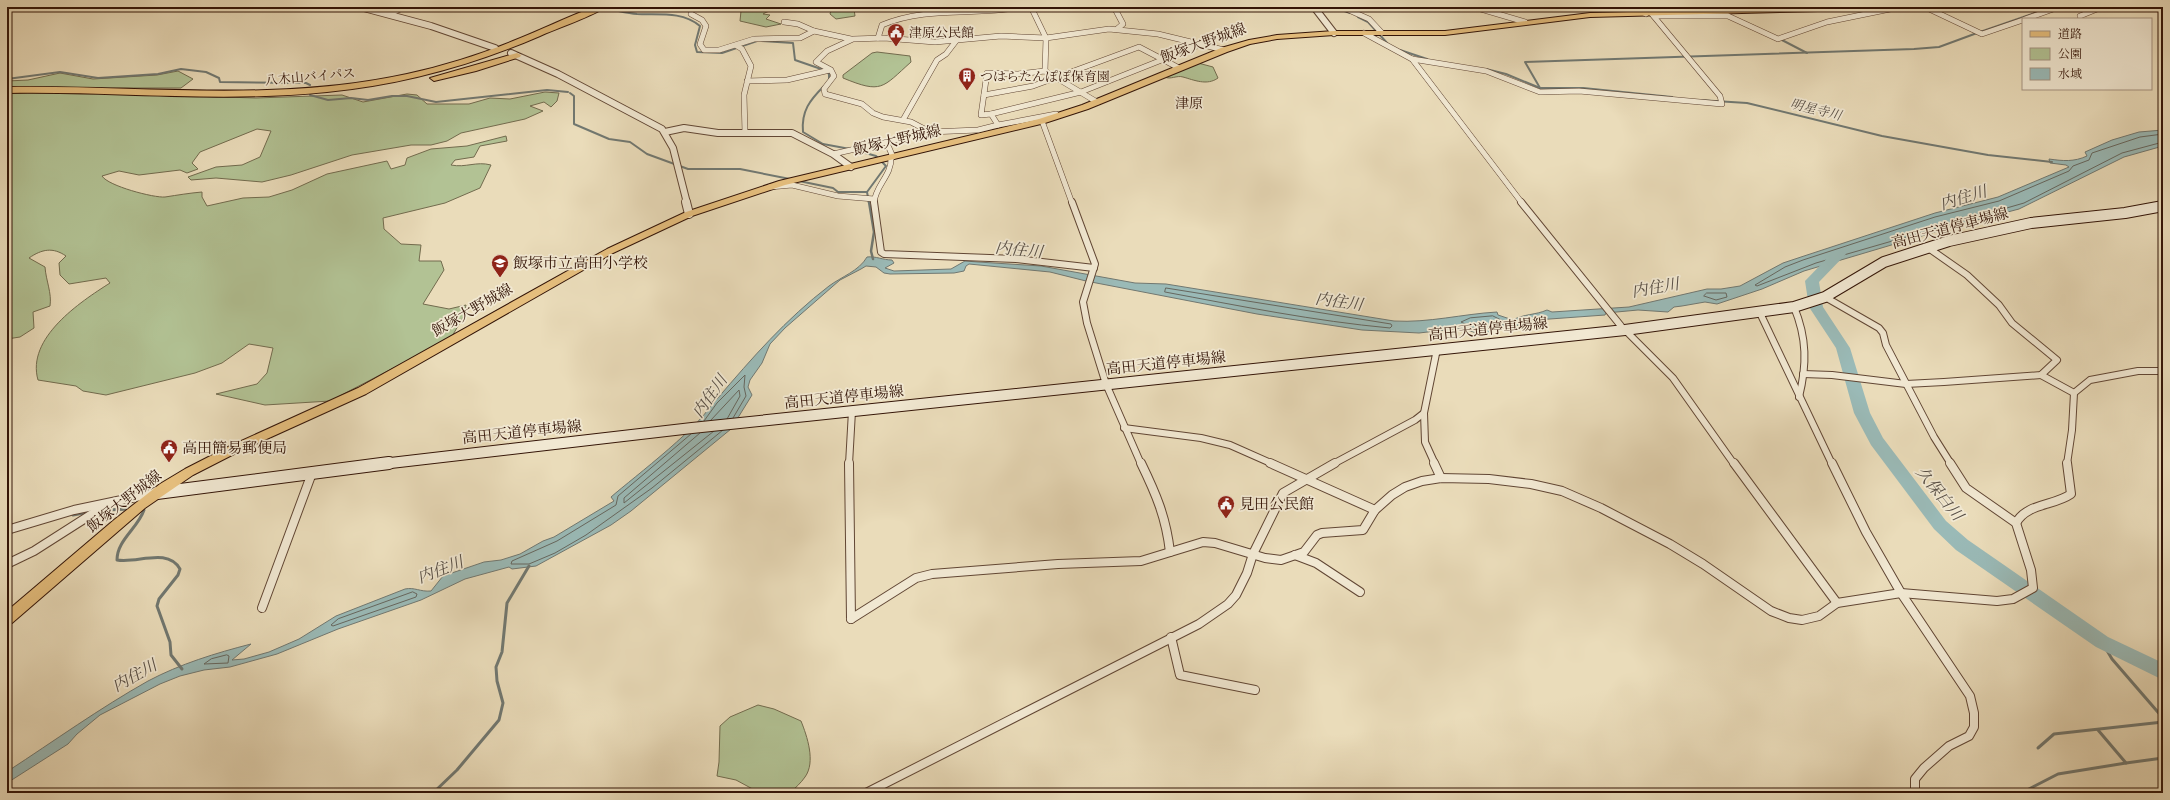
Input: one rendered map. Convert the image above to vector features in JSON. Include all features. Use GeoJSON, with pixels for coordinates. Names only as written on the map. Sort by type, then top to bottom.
{"type":"FeatureCollection","features":[{"type":"Feature","properties":{"kind":"highway","name":"八木山バイパス"},"geometry":{"type":"LineString","coordinates":[[7,90],[92,89],[260,93],[295,92],[372,84],[427,72],[504,48],[601,7]]}},
{"type":"Feature","properties":{"kind":"highway"},"geometry":{"type":"LineString","coordinates":[[260,93],[339,86],[406,73],[491,46]]}},
{"type":"Feature","properties":{"kind":"highway"},"geometry":{"type":"LineString","coordinates":[[295,92],[304,94],[337,92],[404,84],[473,69],[514,54]]}},
{"type":"Feature","properties":{"kind":"main road","name":"飯塚大野城線"},"geometry":{"type":"LineString","coordinates":[[7,619],[136,509],[157,493],[188,473],[231,450],[330,408],[610,250],[689,214],[769,187],[1042,121],[1085,107],[1224,50],[1249,42],[1277,37],[1334,33],[1445,33],[1569,16],[1898,7]]}},
{"type":"Feature","properties":{"kind":"main road","name":"高田天道停車場線"},"geometry":{"type":"LineString","coordinates":[[157,493],[445,456],[692,428],[1437,349],[1760,313],[1794,307],[1825,297],[1884,262],[1927,247],[2012,226],[2125,213],[2163,206]]}},
{"type":"Feature","properties":{"kind":"street"},"geometry":{"type":"LineString","coordinates":[[360,7],[432,26],[491,46]]}},
{"type":"Feature","properties":{"kind":"street"},"geometry":{"type":"LineString","coordinates":[[389,14],[405,7]]}},
{"type":"Feature","properties":{"kind":"street"},"geometry":{"type":"LineString","coordinates":[[878,38],[882,25],[904,16],[956,11],[997,11],[1022,7]]}},
{"type":"Feature","properties":{"kind":"street"},"geometry":{"type":"LineString","coordinates":[[1031,7],[1046,38],[1045,71]]}},
{"type":"Feature","properties":{"kind":"street"},"geometry":{"type":"LineString","coordinates":[[1114,7],[1123,24],[1117,29]]}},
{"type":"Feature","properties":{"kind":"street"},"geometry":{"type":"LineString","coordinates":[[1314,7],[1334,33]]}},
{"type":"Feature","properties":{"kind":"street"},"geometry":{"type":"LineString","coordinates":[[1342,7],[1368,17],[1375,22],[1382,33]]}},
{"type":"Feature","properties":{"kind":"street"},"geometry":{"type":"LineString","coordinates":[[1474,7],[1499,15],[1511,16],[1525,22]]}},
{"type":"Feature","properties":{"kind":"street"},"geometry":{"type":"LineString","coordinates":[[1632,7],[1650,14],[1728,16],[1778,39],[1827,22],[1885,12],[1898,7]]}},
{"type":"Feature","properties":{"kind":"street"},"geometry":{"type":"LineString","coordinates":[[1925,7],[1982,34],[2022,20]]}},
{"type":"Feature","properties":{"kind":"street"},"geometry":{"type":"LineString","coordinates":[[2026,18],[2042,10],[2059,7]]}},
{"type":"Feature","properties":{"kind":"street"},"geometry":{"type":"LineString","coordinates":[[2080,16],[2102,7]]}},
{"type":"Feature","properties":{"kind":"street"},"geometry":{"type":"LineString","coordinates":[[691,14],[705,22],[707,26],[707,31],[700,44],[701,48],[715,51],[739,47],[754,39],[802,38],[814,32]]}},
{"type":"Feature","properties":{"kind":"street"},"geometry":{"type":"LineString","coordinates":[[1368,33],[1412,59],[1486,71],[1540,92],[1579,91],[1722,104],[1720,96],[1650,14]]}},
{"type":"Feature","properties":{"kind":"street"},"geometry":{"type":"LineString","coordinates":[[784,22],[798,24],[814,32],[823,32],[851,39],[878,38],[910,41],[956,41],[1010,36],[1046,38],[1075,36],[1117,29],[1174,36],[1224,50]]}},
{"type":"Feature","properties":{"kind":"street"},"geometry":{"type":"LineString","coordinates":[[851,39],[817,58],[816,62],[834,76],[824,90],[825,94],[862,104],[873,113],[883,117],[911,122],[926,131]]}},
{"type":"Feature","properties":{"kind":"street"},"geometry":{"type":"LineString","coordinates":[[903,120],[937,60],[946,54],[956,41]]}},
{"type":"Feature","properties":{"kind":"street"},"geometry":{"type":"LineString","coordinates":[[1097,102],[1081,92],[1045,71],[1018,74],[987,73],[981,114],[991,114],[1054,100],[1081,92],[1202,44]]}},
{"type":"Feature","properties":{"kind":"street"},"geometry":{"type":"LineString","coordinates":[[984,95],[1033,86],[1140,46],[1179,68]]}},
{"type":"Feature","properties":{"kind":"street"},"geometry":{"type":"LineString","coordinates":[[739,47],[751,66],[744,95],[745,133]]}},
{"type":"Feature","properties":{"kind":"street"},"geometry":{"type":"LineString","coordinates":[[514,54],[536,63],[665,132],[672,146],[689,214]]}},
{"type":"Feature","properties":{"kind":"street"},"geometry":{"type":"LineString","coordinates":[[1412,59],[1508,186],[1623,328],[1673,378],[1785,535],[1837,603]]}},
{"type":"Feature","properties":{"kind":"street"},"geometry":{"type":"LineString","coordinates":[[747,81],[787,80],[827,71]]}},
{"type":"Feature","properties":{"kind":"street"},"geometry":{"type":"LineString","coordinates":[[833,154],[926,131],[978,130],[1085,107]]}},
{"type":"Feature","properties":{"kind":"street"},"geometry":{"type":"LineString","coordinates":[[991,114],[998,125]]}},
{"type":"Feature","properties":{"kind":"street"},"geometry":{"type":"LineString","coordinates":[[1042,121],[1087,241],[1094,268],[1084,302],[1084,313],[1106,384],[1124,428],[1160,503],[1167,526],[1170,552]]}},
{"type":"Feature","properties":{"kind":"street"},"geometry":{"type":"LineString","coordinates":[[665,132],[684,128],[718,133],[792,133],[833,154],[851,167]]}},
{"type":"Feature","properties":{"kind":"street"},"geometry":{"type":"LineString","coordinates":[[886,141],[886,159],[891,165],[872,199],[881,252],[884,254],[966,255],[1039,259],[1094,268]]}},
{"type":"Feature","properties":{"kind":"street"},"geometry":{"type":"LineString","coordinates":[[769,187],[792,184],[838,196],[872,199]]}},
{"type":"Feature","properties":{"kind":"street"},"geometry":{"type":"LineString","coordinates":[[1927,247],[1967,275],[1999,305],[2012,324],[2057,360],[2041,375]]}},
{"type":"Feature","properties":{"kind":"street"},"geometry":{"type":"LineString","coordinates":[[852,411],[848,473],[851,619],[916,578],[932,574],[1058,564],[1141,561],[1203,542],[1215,543],[1265,558],[1281,560],[1304,552],[1317,535],[1363,530],[1368,524],[1375,510],[1405,487],[1422,481],[1442,478],[1489,479],[1531,484],[1562,491],[1601,508],[1670,544],[1703,564],[1771,612],[1790,618],[1802,620],[1819,616],[1837,603],[1901,593],[1997,601],[2013,599],[2033,588],[2031,570],[2016,523],[1966,488],[1934,437],[1886,345],[1883,333],[1879,328],[1825,297]]}},
{"type":"Feature","properties":{"kind":"street"},"geometry":{"type":"LineString","coordinates":[[1794,307],[1801,321],[1802,336],[1807,350],[1798,397]]}},
{"type":"Feature","properties":{"kind":"street"},"geometry":{"type":"LineString","coordinates":[[1760,313],[1798,397],[1866,532],[1901,593],[1970,696],[1974,713],[1974,727],[1969,736],[1949,746],[1924,768],[1915,779],[1915,793]]}},
{"type":"Feature","properties":{"kind":"street"},"geometry":{"type":"LineString","coordinates":[[1437,349],[1424,413],[1425,442],[1442,478]]}},
{"type":"Feature","properties":{"kind":"street"},"geometry":{"type":"LineString","coordinates":[[2016,523],[2019,518],[2030,508],[2064,501],[2071,494],[2066,463],[2072,430],[2074,393],[2090,380],[2138,371],[2163,371]]}},
{"type":"Feature","properties":{"kind":"street"},"geometry":{"type":"LineString","coordinates":[[1803,374],[1832,375],[1906,384],[2041,375],[2074,393]]}},
{"type":"Feature","properties":{"kind":"street"},"geometry":{"type":"LineString","coordinates":[[866,793],[1170,637],[1199,624],[1228,604],[1236,594],[1247,574],[1253,554],[1283,493],[1305,479],[1415,420],[1424,413]]}},
{"type":"Feature","properties":{"kind":"street"},"geometry":{"type":"LineString","coordinates":[[1124,428],[1201,438],[1230,445],[1375,510]]}},
{"type":"Feature","properties":{"kind":"street"},"geometry":{"type":"LineString","coordinates":[[262,608],[312,473]]}},
{"type":"Feature","properties":{"kind":"street"},"geometry":{"type":"LineString","coordinates":[[7,530],[67,512],[106,505],[157,493]]}},
{"type":"Feature","properties":{"kind":"street"},"geometry":{"type":"LineString","coordinates":[[7,564],[34,551],[86,516],[106,505]]}},
{"type":"Feature","properties":{"kind":"street"},"geometry":{"type":"LineString","coordinates":[[1295,555],[1316,563],[1360,592]]}},
{"type":"Feature","properties":{"kind":"street"},"geometry":{"type":"LineString","coordinates":[[1170,637],[1180,675],[1255,690]]}},
{"type":"Feature","properties":{"kind":"green space"},"geometry":{"type":"Polygon","coordinates":[[[709,7],[850,7],[854,9],[855,16],[836,19],[830,14],[831,10],[826,8],[795,11],[778,10],[763,14],[770,15],[766,19],[781,24],[766,27],[740,21],[741,11],[711,11],[709,7]]]}},
{"type":"Feature","properties":{"kind":"green space"},"geometry":{"type":"Polygon","coordinates":[[[877,52],[910,56],[911,62],[894,78],[881,86],[866,86],[843,78],[843,75],[872,53],[877,52]]]}},
{"type":"Feature","properties":{"kind":"green space"},"geometry":{"type":"Polygon","coordinates":[[[1198,63],[1213,67],[1218,78],[1205,82],[1181,77],[1165,77],[1198,63]]]}},
{"type":"Feature","properties":{"kind":"green space"},"geometry":{"type":"Polygon","coordinates":[[[178,71],[193,79],[181,88],[7,88],[7,81],[28,80],[60,73],[93,79],[157,75],[178,71]]]}},
{"type":"Feature","properties":{"kind":"green space"},"geometry":{"type":"Polygon","coordinates":[[[61,92],[256,98],[342,95],[363,102],[407,94],[417,95],[427,104],[469,104],[490,98],[510,99],[545,92],[559,93],[557,101],[551,107],[544,102],[530,106],[543,111],[525,119],[461,133],[447,141],[431,145],[411,145],[352,155],[291,175],[262,182],[216,178],[191,180],[188,177],[216,167],[242,165],[260,157],[271,131],[257,129],[200,152],[192,163],[198,169],[187,173],[180,170],[139,175],[119,171],[102,176],[113,184],[151,196],[165,197],[202,192],[202,197],[207,206],[243,198],[269,197],[292,190],[327,174],[387,161],[391,169],[405,165],[407,158],[431,149],[467,146],[506,136],[507,141],[480,146],[474,157],[455,160],[451,165],[491,165],[480,188],[445,203],[383,218],[384,229],[401,244],[421,245],[419,261],[441,261],[444,270],[423,304],[449,309],[466,305],[465,314],[451,338],[330,401],[265,405],[216,394],[257,384],[267,373],[273,348],[249,344],[222,363],[195,373],[106,395],[83,391],[76,386],[38,380],[36,365],[40,350],[48,336],[58,323],[71,311],[84,300],[110,283],[106,278],[69,284],[60,275],[59,263],[66,256],[57,251],[43,251],[29,258],[45,267],[50,296],[50,306],[33,312],[34,328],[20,337],[7,339],[7,93],[61,92]]]}},
{"type":"Feature","properties":{"kind":"green space"},"geometry":{"type":"Polygon","coordinates":[[[758,705],[774,709],[801,721],[808,741],[810,764],[805,777],[790,793],[760,793],[736,780],[717,776],[720,726],[730,717],[758,705]]]}},
{"type":"Feature","properties":{"kind":"water"},"geometry":{"type":"Polygon","coordinates":[[[2163,130],[2163,146],[2124,157],[2019,209],[1962,224],[1804,271],[1762,289],[1717,304],[1705,302],[1674,307],[1668,312],[1638,310],[1606,313],[1605,315],[1536,320],[1514,327],[1492,330],[1494,334],[1479,334],[1462,328],[1419,333],[1362,330],[1257,314],[1086,281],[1050,272],[969,264],[966,266],[964,271],[954,273],[890,274],[884,273],[876,267],[866,266],[840,280],[785,328],[770,344],[762,363],[750,380],[748,387],[752,395],[731,429],[631,511],[611,525],[536,566],[512,569],[509,567],[465,579],[421,600],[338,629],[277,654],[230,667],[204,670],[180,676],[160,684],[100,715],[77,734],[68,744],[7,783],[8,771],[112,702],[160,675],[198,660],[251,644],[232,660],[244,659],[269,652],[299,639],[336,616],[405,589],[431,591],[443,576],[484,562],[501,560],[520,554],[543,541],[554,537],[614,501],[611,497],[684,435],[709,409],[715,398],[717,399],[756,354],[784,325],[829,286],[864,262],[867,257],[892,260],[894,263],[885,268],[894,271],[951,269],[965,261],[1041,266],[1135,283],[1166,284],[1394,321],[1433,320],[1497,312],[1498,315],[1513,320],[1547,310],[1552,312],[1629,307],[1707,289],[1721,289],[1740,286],[1783,263],[1935,213],[1998,197],[2069,167],[2066,165],[2050,163],[2049,159],[2064,161],[2078,159],[2087,156],[2085,152],[2112,140],[2139,132],[2163,130]]]}},
{"type":"Feature","properties":{"kind":"waterway"},"geometry":{"type":"LineString","coordinates":[[537,7],[553,10],[593,8]]}},
{"type":"Feature","properties":{"kind":"waterway"},"geometry":{"type":"LineString","coordinates":[[1333,7],[1350,13]]}},
{"type":"Feature","properties":{"kind":"waterway"},"geometry":{"type":"LineString","coordinates":[[1715,7],[1721,10]]}},
{"type":"Feature","properties":{"kind":"waterway"},"geometry":{"type":"LineString","coordinates":[[600,8],[637,14],[662,14],[678,16],[693,21],[700,26],[695,45],[697,52],[722,53],[757,41]]}},
{"type":"Feature","properties":{"kind":"waterway"},"geometry":{"type":"LineString","coordinates":[[1980,32],[2049,8]]}},
{"type":"Feature","properties":{"kind":"waterway"},"geometry":{"type":"LineString","coordinates":[[1358,17],[1368,22],[1388,44]]}},
{"type":"Feature","properties":{"kind":"waterway"},"geometry":{"type":"LineString","coordinates":[[1806,53],[1939,47],[1977,33]]}},
{"type":"Feature","properties":{"kind":"waterway"},"geometry":{"type":"LineString","coordinates":[[1780,39],[1806,53]]}},
{"type":"Feature","properties":{"kind":"waterway"},"geometry":{"type":"LineString","coordinates":[[762,41],[793,43],[795,60],[824,70],[829,74],[829,81]]}},
{"type":"Feature","properties":{"kind":"waterway"},"geometry":{"type":"LineString","coordinates":[[1400,50],[1427,59]]}},
{"type":"Feature","properties":{"kind":"waterway"},"geometry":{"type":"LineString","coordinates":[[1540,88],[1525,62],[1806,53]]}},
{"type":"Feature","properties":{"kind":"waterway"},"geometry":{"type":"LineString","coordinates":[[7,79],[60,72],[98,78],[158,74],[181,69],[206,72],[219,78],[220,82],[306,83],[310,85]]}},
{"type":"Feature","properties":{"kind":"waterway"},"geometry":{"type":"LineString","coordinates":[[1486,69],[1506,74],[1540,88]]}},
{"type":"Feature","properties":{"kind":"waterway"},"geometry":{"type":"LineString","coordinates":[[824,86],[811,101],[805,112],[803,118],[803,132],[823,144],[850,149]]}},
{"type":"Feature","properties":{"kind":"waterway","name":"明星寺川"},"geometry":{"type":"LineString","coordinates":[[1540,88],[1583,88],[1672,97]]}},
{"type":"Feature","properties":{"kind":"waterway"},"geometry":{"type":"LineString","coordinates":[[310,95],[328,100],[351,98],[368,100],[392,96],[407,96],[436,102],[547,90],[568,92]]}},
{"type":"Feature","properties":{"kind":"waterway"},"geometry":{"type":"LineString","coordinates":[[570,93],[574,96],[574,124],[609,139],[630,142],[647,154],[688,169],[740,169],[790,179]]}},
{"type":"Feature","properties":{"kind":"waterway","name":"明星寺川"},"geometry":{"type":"LineString","coordinates":[[1699,100],[1747,103],[1882,136],[1988,155],[2052,162]]}},
{"type":"Feature","properties":{"kind":"waterway"},"geometry":{"type":"LineString","coordinates":[[855,150],[876,156],[886,166],[867,192]]}},
{"type":"Feature","properties":{"kind":"waterway"},"geometry":{"type":"LineString","coordinates":[[799,181],[833,188],[838,192],[867,192]]}},
{"type":"Feature","properties":{"kind":"waterway"},"geometry":{"type":"LineString","coordinates":[[867,192],[869,203]]}},
{"type":"Feature","properties":{"kind":"waterway"},"geometry":{"type":"LineString","coordinates":[[869,202],[874,232],[871,251],[873,259]]}},
{"type":"Feature","properties":{"kind":"waterway","name":"久保白川"},"geometry":{"type":"LineString","coordinates":[[1839,254],[1812,281],[1816,307],[1843,348],[1862,413],[1877,441],[1940,525],[1962,545],[2102,642],[2163,672]]}},
{"type":"Feature","properties":{"kind":"waterway"},"geometry":{"type":"LineString","coordinates":[[104,510],[131,509]]}},
{"type":"Feature","properties":{"kind":"waterway"},"geometry":{"type":"LineString","coordinates":[[140,510],[144,510],[137,523],[120,546],[117,560],[125,561],[160,558],[174,562],[180,569],[178,575],[159,599],[157,606],[170,642],[171,655],[182,669]]}},
{"type":"Feature","properties":{"kind":"waterway"},"geometry":{"type":"LineString","coordinates":[[73,515],[89,512]]}},
{"type":"Feature","properties":{"kind":"waterway"},"geometry":{"type":"LineString","coordinates":[[433,793],[457,770],[499,720],[503,703],[497,681],[496,667],[502,652],[507,603],[529,566]]}},
{"type":"Feature","properties":{"kind":"waterway"},"geometry":{"type":"LineString","coordinates":[[2102,642],[2112,659],[2163,718]]}},
{"type":"Feature","properties":{"kind":"waterway"},"geometry":{"type":"LineString","coordinates":[[2038,748],[2054,734],[2163,722]]}},
{"type":"Feature","properties":{"kind":"waterway"},"geometry":{"type":"LineString","coordinates":[[2098,730],[2126,763]]}},
{"type":"Feature","properties":{"kind":"waterway"},"geometry":{"type":"LineString","coordinates":[[2126,763],[2163,758]]}},
{"type":"Feature","properties":{"kind":"waterway"},"geometry":{"type":"LineString","coordinates":[[2025,791],[2058,774],[2126,763]]}},
{"type":"Feature","properties":{"kind":"place","name":"津原公民館"},"geometry":{"type":"Point","coordinates":[896,47]}},
{"type":"Feature","properties":{"kind":"place","name":"つはらたんぽぽ保育園"},"geometry":{"type":"Point","coordinates":[967,91]}},
{"type":"Feature","properties":{"kind":"place","name":"飯塚市立高田小学校"},"geometry":{"type":"Point","coordinates":[500,278]}},
{"type":"Feature","properties":{"kind":"place","name":"高田簡易郵便局"},"geometry":{"type":"Point","coordinates":[169,463]}},
{"type":"Feature","properties":{"kind":"place","name":"見田公民館"},"geometry":{"type":"Point","coordinates":[1226,519]}},
{"type":"Feature","properties":{"kind":"district","name":"津原"},"geometry":{"type":"Point","coordinates":[1189,103]}},
{"type":"Feature","properties":{"kind":"water label","name":"内住川"},"geometry":{"type":"Point","coordinates":[1963,197]}},
{"type":"Feature","properties":{"kind":"water label","name":"内住川"},"geometry":{"type":"Point","coordinates":[1019,249]}},
{"type":"Feature","properties":{"kind":"water label","name":"内住川"},"geometry":{"type":"Point","coordinates":[1655,287]}},
{"type":"Feature","properties":{"kind":"water label","name":"内住川"},"geometry":{"type":"Point","coordinates":[1339,301]}},
{"type":"Feature","properties":{"kind":"water label","name":"内住川"},"geometry":{"type":"Point","coordinates":[709,396]}},
{"type":"Feature","properties":{"kind":"water label","name":"内住川"},"geometry":{"type":"Point","coordinates":[440,569]}},
{"type":"Feature","properties":{"kind":"water label","name":"内住川"},"geometry":{"type":"Point","coordinates":[134,675]}}]}
